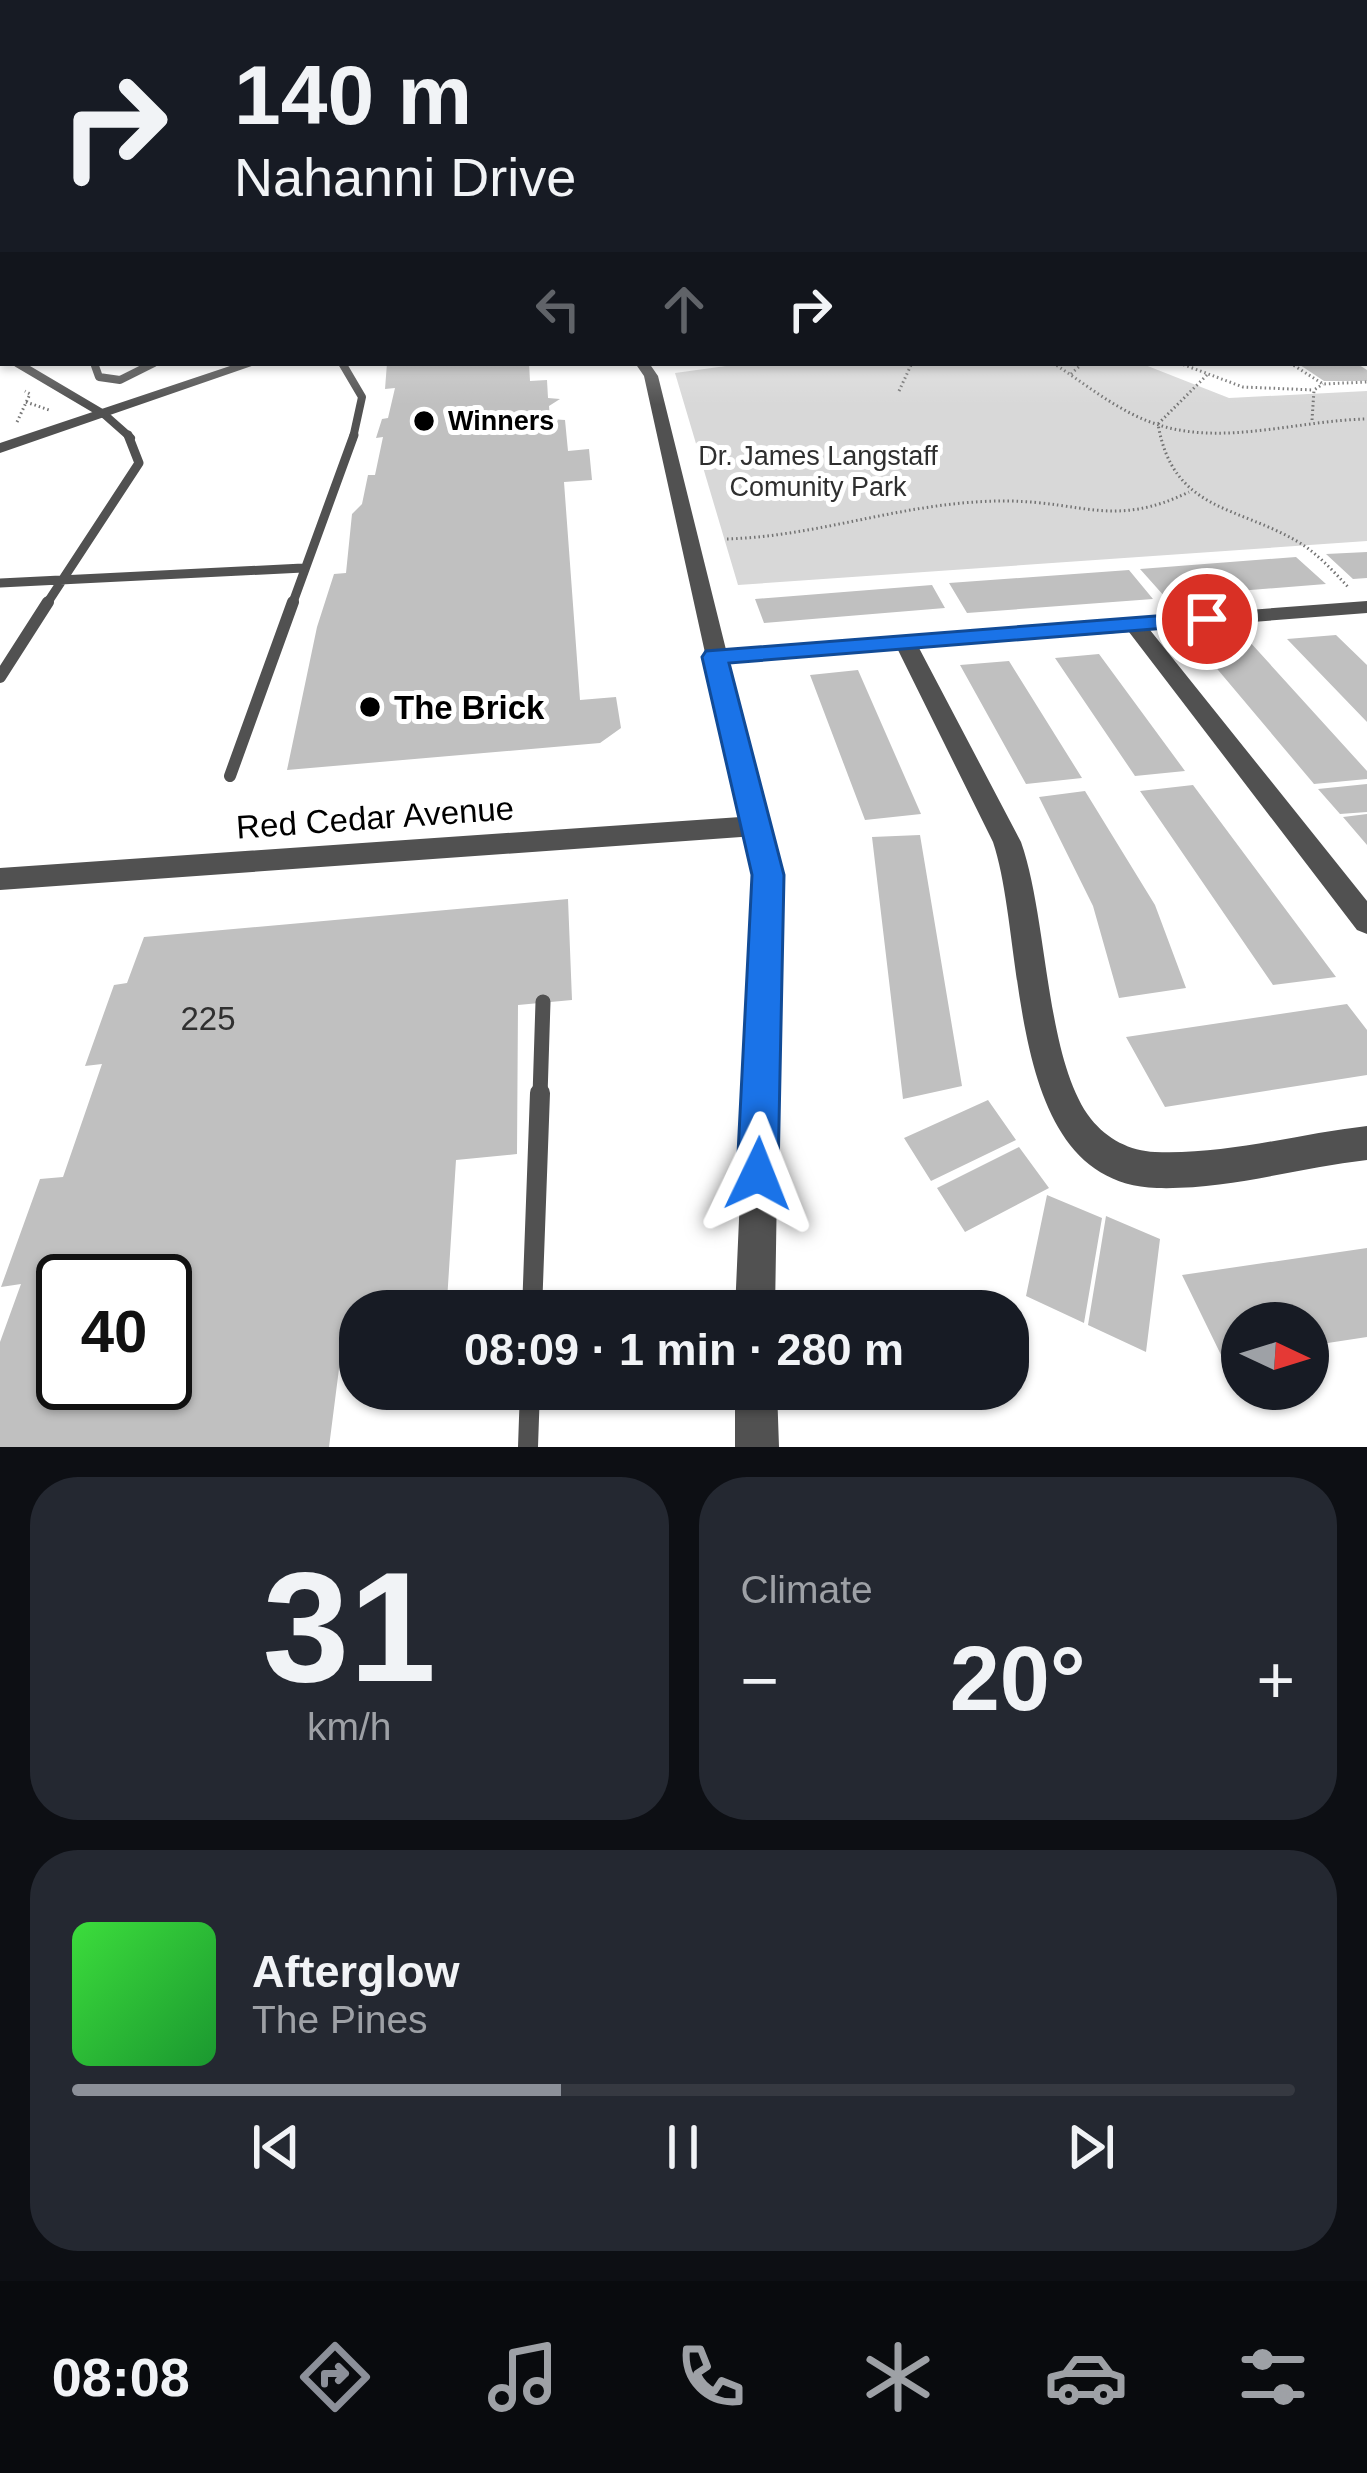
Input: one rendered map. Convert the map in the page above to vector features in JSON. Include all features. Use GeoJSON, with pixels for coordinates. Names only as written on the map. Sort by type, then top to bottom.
{"type":"FeatureCollection","features":[{"type":"Feature","properties":{"kind":"street"},"geometry":{"type":"LineString","coordinates":[[0,448],[244,366]]}},
{"type":"Feature","properties":{"kind":"street"},"geometry":{"type":"LineString","coordinates":[[644,366],[651,376],[768,875],[756,1290]]}},
{"type":"Feature","properties":{"kind":"street"},"geometry":{"type":"LineString","coordinates":[[715,657],[1358,604],[1367,625]]}},
{"type":"Feature","properties":{"kind":"street"},"geometry":{"type":"LineString","coordinates":[[1134,624],[1367,922]]}},
{"type":"Feature","properties":{"kind":"street"},"geometry":{"type":"LineString","coordinates":[[907,644],[1007,842],[1018,874],[1056,1085],[1077,1130],[1114,1161],[1154,1171],[1256,1162],[1367,1143]]}},
{"type":"Feature","properties":{"kind":"street","name":"Red Cedar Avenue"},"geometry":{"type":"LineString","coordinates":[[0,879],[755,826]]}},
{"type":"Feature","properties":{"kind":"street"},"geometry":{"type":"LineString","coordinates":[[756,1410],[757,1447]]}},
{"type":"Feature","properties":{"kind":"lane"},"geometry":{"type":"LineString","coordinates":[[0,677],[140,463],[131,437],[105,415],[22,366]]}},
{"type":"Feature","properties":{"kind":"lane"},"geometry":{"type":"LineString","coordinates":[[95,366],[99,377],[107,381],[134,376],[149,366]]}},
{"type":"Feature","properties":{"kind":"lane"},"geometry":{"type":"LineString","coordinates":[[230,776],[360,418],[362,397],[344,366]]}},
{"type":"Feature","properties":{"kind":"lane"},"geometry":{"type":"LineString","coordinates":[[0,583],[304,568]]}},
{"type":"Feature","properties":{"kind":"lane"},"geometry":{"type":"LineString","coordinates":[[533,1290],[542,1002]]}},
{"type":"Feature","properties":{"kind":"lane"},"geometry":{"type":"LineString","coordinates":[[528,1447],[529,1410]]}},
{"type":"Feature","properties":{"kind":"path"},"geometry":{"type":"LineString","coordinates":[[899,391],[911,366]]}},
{"type":"Feature","properties":{"kind":"path"},"geometry":{"type":"LineString","coordinates":[[1058,366],[1158,424],[1243,429],[1367,419]]}},
{"type":"Feature","properties":{"kind":"path"},"geometry":{"type":"LineString","coordinates":[[1071,374],[1080,366]]}},
{"type":"Feature","properties":{"kind":"path"},"geometry":{"type":"LineString","coordinates":[[1186,366],[1243,387],[1314,390],[1323,385],[1367,382]]}},
{"type":"Feature","properties":{"kind":"path"},"geometry":{"type":"LineString","coordinates":[[1294,366],[1323,385]]}},
{"type":"Feature","properties":{"kind":"path"},"geometry":{"type":"LineString","coordinates":[[1207,375],[1158,424],[1159,449],[1189,492],[1296,540],[1320,556],[1358,604]]}},
{"type":"Feature","properties":{"kind":"path"},"geometry":{"type":"LineString","coordinates":[[15,384],[30,394],[17,429]]}},
{"type":"Feature","properties":{"kind":"path"},"geometry":{"type":"LineString","coordinates":[[1312,420],[1314,390]]}},
{"type":"Feature","properties":{"kind":"path"},"geometry":{"type":"LineString","coordinates":[[26,402],[57,416]]}},
{"type":"Feature","properties":{"kind":"path"},"geometry":{"type":"LineString","coordinates":[[727,539],[764,540],[908,507],[971,503],[1043,504],[1120,517],[1154,512],[1189,492]]}},
{"type":"Feature","properties":{"kind":"green space","name":"Dr. James Langstaff Comunity Park"},"geometry":{"type":"Polygon","coordinates":[[[726,366],[1148,366],[1229,398],[1367,391],[1367,541],[738,585],[675,373],[726,366]]]}},
{"type":"Feature","properties":{"kind":"building"},"geometry":{"type":"Polygon","coordinates":[[[387,366],[529,366],[530,381],[547,380],[548,398],[560,399],[549,406],[550,419],[565,420],[568,451],[589,449],[592,480],[564,482],[580,700],[616,697],[621,728],[600,743],[287,770],[317,627],[334,574],[346,573],[352,514],[362,504],[368,475],[375,475],[383,437],[376,438],[382,419],[388,418],[395,388],[385,389],[387,366]]]}},
{"type":"Feature","properties":{"kind":"building"},"geometry":{"type":"Polygon","coordinates":[[[1302,366],[1361,366],[1367,370],[1367,381],[1324,381],[1302,366]]]}},
{"type":"Feature","properties":{"kind":"building"},"geometry":{"type":"Polygon","coordinates":[[[1367,552],[1367,578],[1353,579],[1326,554],[1367,552]]]}},
{"type":"Feature","properties":{"kind":"building"},"geometry":{"type":"Polygon","coordinates":[[[1296,557],[1326,584],[1165,597],[1140,569],[1296,557]]]}},
{"type":"Feature","properties":{"kind":"building"},"geometry":{"type":"Polygon","coordinates":[[[1129,570],[1153,599],[967,613],[949,583],[1129,570]]]}},
{"type":"Feature","properties":{"kind":"building"},"geometry":{"type":"Polygon","coordinates":[[[932,585],[945,608],[764,623],[755,599],[932,585]]]}},
{"type":"Feature","properties":{"kind":"building"},"geometry":{"type":"Polygon","coordinates":[[[1336,635],[1367,665],[1367,722],[1287,639],[1336,635]]]}},
{"type":"Feature","properties":{"kind":"building"},"geometry":{"type":"Polygon","coordinates":[[[1249,641],[1367,771],[1367,779],[1314,784],[1197,645],[1249,641]]]}},
{"type":"Feature","properties":{"kind":"building"},"geometry":{"type":"Polygon","coordinates":[[[1099,654],[1185,771],[1135,776],[1055,658],[1099,654]]]}},
{"type":"Feature","properties":{"kind":"building"},"geometry":{"type":"Polygon","coordinates":[[[1009,661],[1082,778],[1026,784],[960,665],[1009,661]]]}},
{"type":"Feature","properties":{"kind":"building"},"geometry":{"type":"Polygon","coordinates":[[[858,670],[921,814],[865,820],[810,675],[858,670]]]}},
{"type":"Feature","properties":{"kind":"building"},"geometry":{"type":"Polygon","coordinates":[[[1367,784],[1367,812],[1340,814],[1318,789],[1367,784]]]}},
{"type":"Feature","properties":{"kind":"building"},"geometry":{"type":"Polygon","coordinates":[[[1193,785],[1336,977],[1273,985],[1140,791],[1193,785]]]}},
{"type":"Feature","properties":{"kind":"building"},"geometry":{"type":"Polygon","coordinates":[[[1085,791],[1155,905],[1186,988],[1119,998],[1093,906],[1039,797],[1085,791]]]}},
{"type":"Feature","properties":{"kind":"building"},"geometry":{"type":"Polygon","coordinates":[[[1367,814],[1367,845],[1343,817],[1367,814]]]}},
{"type":"Feature","properties":{"kind":"building"},"geometry":{"type":"Polygon","coordinates":[[[920,835],[962,1086],[903,1099],[872,837],[920,835]]]}},
{"type":"Feature","properties":{"kind":"building"},"geometry":{"type":"Polygon","coordinates":[[[568,899],[572,1000],[518,1005],[517,1154],[456,1160],[448,1290],[339,1290],[339,1369],[329,1447],[0,1447],[0,1342],[21,1284],[1,1287],[40,1179],[63,1177],[102,1064],[85,1066],[114,985],[127,983],[144,937],[568,899]]]}},
{"type":"Feature","properties":{"kind":"building"},"geometry":{"type":"Polygon","coordinates":[[[1347,1004],[1367,1030],[1367,1075],[1165,1107],[1126,1037],[1347,1004]]]}},
{"type":"Feature","properties":{"kind":"building"},"geometry":{"type":"Polygon","coordinates":[[[988,1100],[1016,1140],[931,1181],[904,1138],[988,1100]]]}},
{"type":"Feature","properties":{"kind":"building"},"geometry":{"type":"Polygon","coordinates":[[[1019,1147],[1049,1188],[965,1232],[937,1188],[1019,1147]]]}},
{"type":"Feature","properties":{"kind":"building"},"geometry":{"type":"Polygon","coordinates":[[[1047,1195],[1102,1218],[1084,1323],[1029,1297],[1047,1195]]]}},
{"type":"Feature","properties":{"kind":"building"},"geometry":{"type":"Polygon","coordinates":[[[1106,1216],[1160,1239],[1146,1352],[1088,1325],[1106,1216]]]}},
{"type":"Feature","properties":{"kind":"building"},"geometry":{"type":"Polygon","coordinates":[[[1367,1248],[1367,1337],[1329,1343],[1329,1302],[1221,1302],[1221,1355],[1182,1275],[1367,1248]]]}},
{"type":"Feature","properties":{"kind":"place","name":"Winners"},"geometry":{"type":"Point","coordinates":[424,421]}},
{"type":"Feature","properties":{"kind":"place","name":"The Brick"},"geometry":{"type":"Point","coordinates":[370,707]}},
{"type":"Feature","properties":{"kind":"route"},"geometry":{"type":"LineString","coordinates":[[758,1174],[768,875],[715,657],[1207,619]]}}]}
